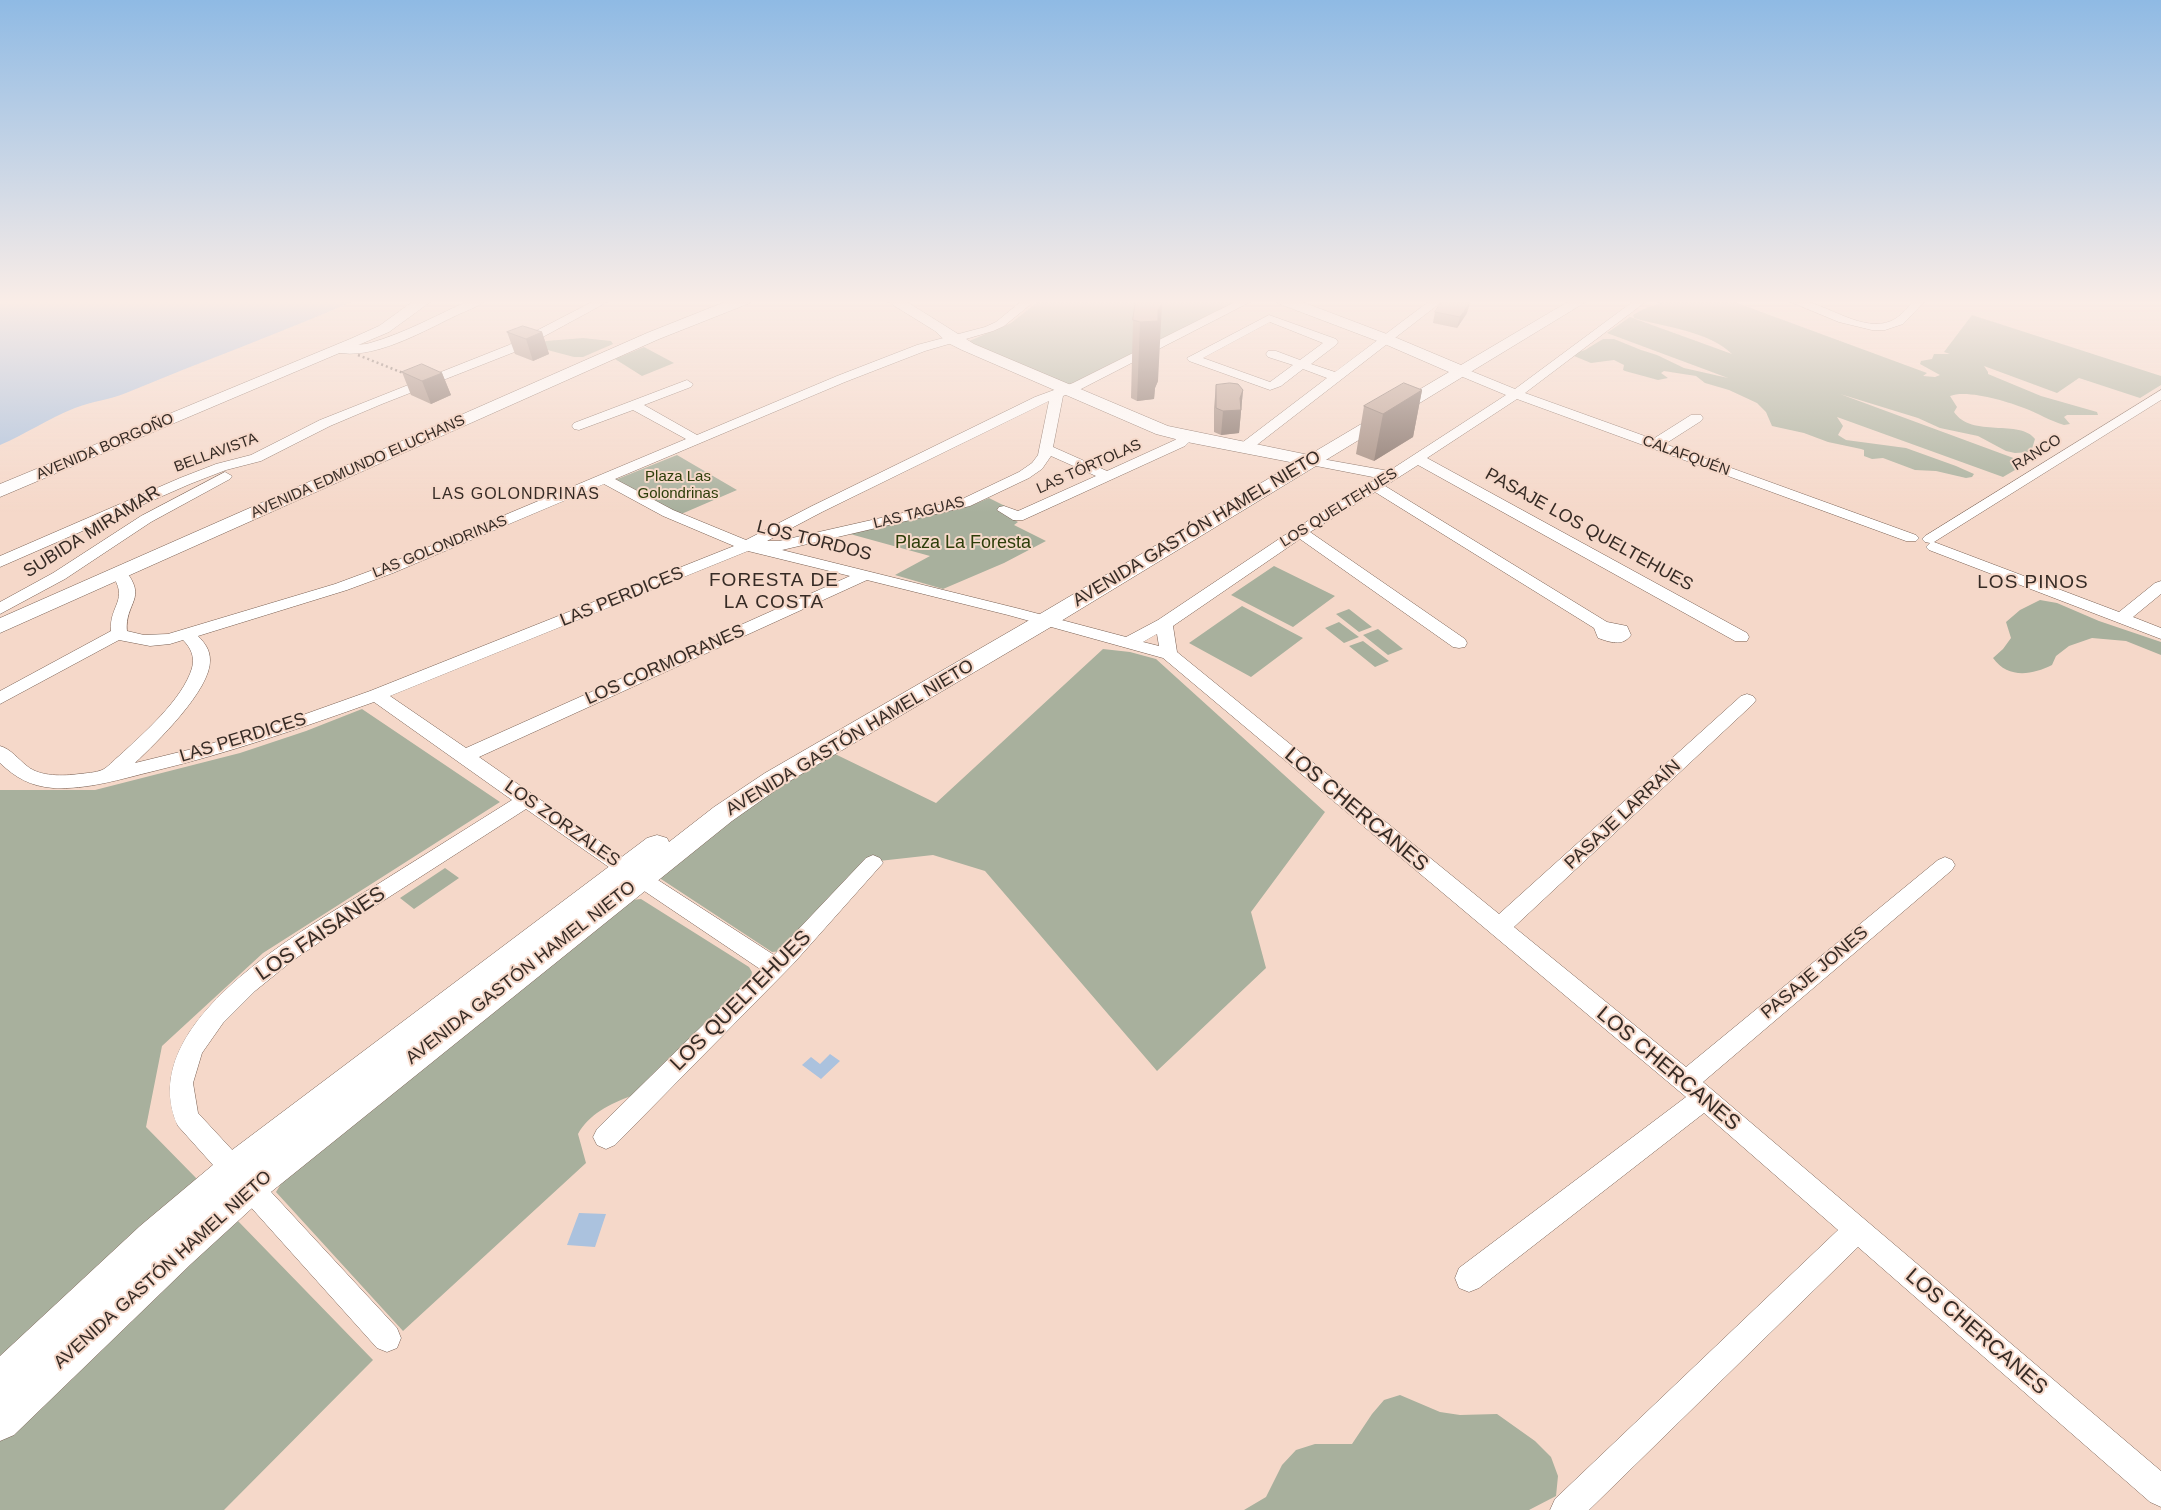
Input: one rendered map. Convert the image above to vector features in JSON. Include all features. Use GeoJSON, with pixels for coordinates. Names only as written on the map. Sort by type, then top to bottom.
{"type":"FeatureCollection","features":[{"type":"Feature","properties":{"kind":"main road","name":"AVENIDA BORGOÑO"},"geometry":{"type":"LineString","coordinates":[[0,491],[287,370]]}},
{"type":"Feature","properties":{"kind":"main road","name":"AVENIDA EDMUNDO ELUCHANS"},"geometry":{"type":"LineString","coordinates":[[0,626],[574,370]]}},
{"type":"Feature","properties":{"kind":"main road"},"geometry":{"type":"LineString","coordinates":[[1017,370],[1062,392],[1187,437],[1304,460]]}},
{"type":"Feature","properties":{"kind":"main road","name":"AVENIDA GASTÓN HAMEL NIETO"},"geometry":{"type":"LineString","coordinates":[[0,1383],[153,1238],[241,1179],[632,874],[774,779],[1037,618],[1456,370]]}},
{"type":"Feature","properties":{"kind":"main road","name":"AVENIDA GASTÓN HAMEL NIETO"},"geometry":{"type":"LineString","coordinates":[[0,1421],[178,1251],[241,1179]]}},
{"type":"Feature","properties":{"kind":"street","name":"BELLAVISTA"},"geometry":{"type":"LineString","coordinates":[[0,562],[185,481],[232,464],[256,458],[325,423],[455,370]]}},
{"type":"Feature","properties":{"kind":"street","name":"LAS GOLONDRINAS"},"geometry":{"type":"LineString","coordinates":[[119,633],[127,638],[148,642],[170,639],[341,587],[861,370]]}},
{"type":"Feature","properties":{"kind":"street","name":"LAS PERDICES"},"geometry":{"type":"LineString","coordinates":[[0,752],[21,772],[40,780],[78,781],[107,776],[275,731],[376,695],[747,546],[817,509],[1106,370]]}},
{"type":"Feature","properties":{"kind":"street"},"geometry":{"type":"LineString","coordinates":[[1226,370],[1270,386],[1295,370]]}},
{"type":"Feature","properties":{"kind":"street"},"geometry":{"type":"LineString","coordinates":[[1315,370],[1336,377]]}},
{"type":"Feature","properties":{"kind":"street"},"geometry":{"type":"LineString","coordinates":[[1244,448],[1345,370]]}},
{"type":"Feature","properties":{"kind":"street","name":"CALAFQUÉN"},"geometry":{"type":"LineString","coordinates":[[1458,370],[1516,394],[1911,538],[1922,537],[1932,543],[2161,634]]}},
{"type":"Feature","properties":{"kind":"street","name":"LOS QUELTEHUES"},"geometry":{"type":"LineString","coordinates":[[1128,643],[1164,624],[1300,532],[1418,459],[1516,394],[1546,370]]}},
{"type":"Feature","properties":{"kind":"street"},"geometry":{"type":"LineString","coordinates":[[579,426],[687,384]]}},
{"type":"Feature","properties":{"kind":"street","name":"LAS TAGUAS"},"geometry":{"type":"LineString","coordinates":[[747,546],[779,546],[965,503],[1031,470],[1042,460],[1047,449],[1062,392]]}},
{"type":"Feature","properties":{"kind":"street","name":"RANCO"},"geometry":{"type":"LineString","coordinates":[[1932,543],[2159,396]]}},
{"type":"Feature","properties":{"kind":"street"},"geometry":{"type":"LineString","coordinates":[[634,405],[697,440]]}},
{"type":"Feature","properties":{"kind":"street"},"geometry":{"type":"LineString","coordinates":[[1654,445],[1696,418]]}},
{"type":"Feature","properties":{"kind":"street","name":"LAS TÓRTOLAS"},"geometry":{"type":"LineString","coordinates":[[1004,510],[1018,517],[1180,443],[1187,437]]}},
{"type":"Feature","properties":{"kind":"street"},"geometry":{"type":"LineString","coordinates":[[1047,449],[1107,476]]}},
{"type":"Feature","properties":{"kind":"street","name":"SUBIDA MIRAMAR"},"geometry":{"type":"LineString","coordinates":[[0,609],[60,576],[146,519],[256,458]]}},
{"type":"Feature","properties":{"kind":"street","name":"PASAJE LOS QUELTEHUES"},"geometry":{"type":"LineString","coordinates":[[1418,459],[1741,636]]}},
{"type":"Feature","properties":{"kind":"street"},"geometry":{"type":"LineString","coordinates":[[1304,460],[1391,476]]}},
{"type":"Feature","properties":{"kind":"street","name":"LOS TORDOS"},"geometry":{"type":"LineString","coordinates":[[605,478],[668,512],[747,546],[1037,618],[1168,654]]}},
{"type":"Feature","properties":{"kind":"street"},"geometry":{"type":"LineString","coordinates":[[1375,486],[1604,627]]}},
{"type":"Feature","properties":{"kind":"street"},"geometry":{"type":"LineString","coordinates":[[1300,532],[1459,642]]}},
{"type":"Feature","properties":{"kind":"street"},"geometry":{"type":"LineString","coordinates":[[0,698],[119,633],[118,626],[128,598],[128,585],[119,573]]}},
{"type":"Feature","properties":{"kind":"street","name":"LOS CORMORANES"},"geometry":{"type":"LineString","coordinates":[[465,756],[866,575]]}},
{"type":"Feature","properties":{"kind":"street"},"geometry":{"type":"LineString","coordinates":[[2122,618],[2161,586]]}},
{"type":"Feature","properties":{"kind":"street"},"geometry":{"type":"LineString","coordinates":[[1164,624],[1168,654]]}},
{"type":"Feature","properties":{"kind":"street"},"geometry":{"type":"LineString","coordinates":[[107,776],[123,764],[150,736],[184,697],[199,675],[202,665],[199,647],[186,634]]}},
{"type":"Feature","properties":{"kind":"street","name":"LOS CHERCANES"},"geometry":{"type":"LineString","coordinates":[[1168,654],[1695,1090],[2161,1491]]}},
{"type":"Feature","properties":{"kind":"street","name":"LOS ZORZALES"},"geometry":{"type":"LineString","coordinates":[[376,695],[632,874],[775,968]]}},
{"type":"Feature","properties":{"kind":"street","name":"PASAJE LARRAÍN"},"geometry":{"type":"LineString","coordinates":[[1498,928],[1747,700]]}},
{"type":"Feature","properties":{"kind":"street","name":"LOS FAISANES"},"geometry":{"type":"LineString","coordinates":[[387,1338],[187,1118],[182,1108],[180,1083],[183,1070],[195,1042],[205,1028],[217,1014],[268,967],[526,800]]}},
{"type":"Feature","properties":{"kind":"street","name":"LOS QUELTEHUES"},"geometry":{"type":"LineString","coordinates":[[606,1137],[775,968],[874,863]]}},
{"type":"Feature","properties":{"kind":"street","name":"PASAJE JONES"},"geometry":{"type":"LineString","coordinates":[[1695,1090],[1945,865]]}},
{"type":"Feature","properties":{"kind":"street"},"geometry":{"type":"LineString","coordinates":[[1469,1278],[1695,1090]]}},
{"type":"Feature","properties":{"kind":"street"},"geometry":{"type":"LineString","coordinates":[[1566,1510],[1857,1230]]}},
{"type":"Feature","properties":{"kind":"green space"},"geometry":{"type":"Polygon","coordinates":[[[633,370],[656,370],[642,376],[633,370]]]}},
{"type":"Feature","properties":{"kind":"green space"},"geometry":{"type":"Polygon","coordinates":[[[1032,370],[1098,370],[1067,386],[1032,370]]]}},
{"type":"Feature","properties":{"kind":"green space"},"geometry":{"type":"Polygon","coordinates":[[[1624,370],[1695,370],[1728,378],[1708,370],[1920,370],[1927,373],[1923,376],[1935,377],[1940,375],[1932,370],[1987,370],[1988,374],[2041,396],[2097,412],[2098,415],[2067,415],[2064,417],[2070,424],[2064,425],[1997,399],[1966,394],[1950,396],[1957,407],[1954,412],[1962,420],[1983,427],[2019,430],[2028,433],[2035,439],[2031,452],[2015,453],[2006,451],[1978,436],[1940,428],[1918,418],[1840,394],[2027,463],[2003,477],[1837,417],[1843,426],[1838,435],[1846,440],[1906,448],[1974,474],[1972,477],[1966,478],[1936,471],[1915,470],[1883,458],[1872,459],[1864,456],[1864,450],[1861,449],[1772,426],[1766,412],[1757,403],[1729,390],[1705,383],[1696,376],[1664,371],[1661,373],[1668,378],[1658,380],[1624,370]]]}},
{"type":"Feature","properties":{"kind":"green space"},"geometry":{"type":"Polygon","coordinates":[[[1996,370],[2144,370],[2161,376],[2161,385],[2140,398],[2079,378],[2057,393],[1996,370]]]}},
{"type":"Feature","properties":{"kind":"green space","name":"Plaza Las Golondrinas"},"geometry":{"type":"Polygon","coordinates":[[[677,455],[737,490],[679,515],[615,480],[677,455]]]}},
{"type":"Feature","properties":{"kind":"green space","name":"Plaza La Foresta"},"geometry":{"type":"Polygon","coordinates":[[[989,498],[1005,506],[997,510],[1018,522],[1014,525],[1046,541],[1004,563],[943,589],[895,575],[930,556],[850,534],[970,506],[989,498]]]}},
{"type":"Feature","properties":{"kind":"green space"},"geometry":{"type":"Polygon","coordinates":[[[1274,566],[1335,596],[1293,627],[1231,595],[1274,566]]]}},
{"type":"Feature","properties":{"kind":"green space"},"geometry":{"type":"Polygon","coordinates":[[[2040,600],[2057,603],[2099,621],[2161,642],[2161,655],[2126,641],[2092,638],[2069,646],[2056,656],[2052,665],[2036,671],[2021,673],[2006,669],[1993,658],[2011,638],[2006,622],[2020,610],[2040,600]]]}},
{"type":"Feature","properties":{"kind":"green space"},"geometry":{"type":"Polygon","coordinates":[[[1242,606],[1303,638],[1251,677],[1189,643],[1242,606]]]}},
{"type":"Feature","properties":{"kind":"green space"},"geometry":{"type":"Polygon","coordinates":[[[1349,609],[1372,627],[1359,632],[1336,614],[1349,609]]]}},
{"type":"Feature","properties":{"kind":"green space"},"geometry":{"type":"Polygon","coordinates":[[[1339,622],[1359,637],[1344,643],[1325,628],[1339,622]]]}},
{"type":"Feature","properties":{"kind":"green space"},"geometry":{"type":"Polygon","coordinates":[[[1378,629],[1403,649],[1388,655],[1363,635],[1378,629]]]}},
{"type":"Feature","properties":{"kind":"green space"},"geometry":{"type":"Polygon","coordinates":[[[1363,641],[1389,661],[1375,667],[1349,646],[1363,641]]]}},
{"type":"Feature","properties":{"kind":"green space"},"geometry":{"type":"Polygon","coordinates":[[[1103,649],[1130,652],[1156,659],[1325,812],[1251,912],[1266,968],[1157,1071],[985,871],[933,855],[870,862],[782,951],[772,952],[661,879],[661,874],[755,802],[835,754],[936,803],[1103,649]]]}},
{"type":"Feature","properties":{"kind":"green space"},"geometry":{"type":"Polygon","coordinates":[[[362,709],[500,802],[263,953],[162,1046],[146,1127],[198,1180],[0,1360],[0,790],[95,790],[240,753],[306,731],[362,709]]]}},
{"type":"Feature","properties":{"kind":"green space"},"geometry":{"type":"Polygon","coordinates":[[[445,868],[459,878],[414,909],[400,898],[445,868]]]}},
{"type":"Feature","properties":{"kind":"green space"},"geometry":{"type":"Polygon","coordinates":[[[641,899],[749,967],[752,972],[751,978],[631,1096],[608,1106],[588,1121],[578,1134],[586,1163],[403,1331],[276,1192],[284,1179],[633,900],[641,899]]]}},
{"type":"Feature","properties":{"kind":"green space"},"geometry":{"type":"Polygon","coordinates":[[[237,1220],[373,1360],[224,1510],[0,1510],[0,1439],[237,1220]]]}},
{"type":"Feature","properties":{"kind":"green space"},"geometry":{"type":"Polygon","coordinates":[[[1400,1395],[1440,1412],[1460,1415],[1497,1414],[1535,1441],[1551,1457],[1558,1476],[1556,1496],[1529,1510],[1244,1510],[1266,1497],[1282,1465],[1296,1450],[1315,1444],[1352,1444],[1384,1400],[1400,1395]]]}},
{"type":"Feature","properties":{"kind":"water"},"geometry":{"type":"Polygon","coordinates":[[[0,370],[182,370],[120,395],[75,408],[0,445],[0,370]]]}},
{"type":"Feature","properties":{"kind":"water"},"geometry":{"type":"Polygon","coordinates":[[[830,1054],[840,1061],[821,1079],[802,1065],[811,1057],[820,1064],[830,1054]]]}},
{"type":"Feature","properties":{"kind":"water"},"geometry":{"type":"Polygon","coordinates":[[[579,1213],[606,1214],[595,1247],[567,1245],[579,1213]]]}},
{"type":"Feature","properties":{"kind":"building"},"geometry":{"type":"Polygon","coordinates":[[[436,370],[442,373],[422,381],[402,372],[436,370]]]}},
{"type":"Feature","properties":{"kind":"building"},"geometry":{"type":"Polygon","coordinates":[[[1404,383],[1422,390],[1383,414],[1364,406],[1404,383]]]}},
{"type":"Feature","properties":{"kind":"building"},"geometry":{"type":"Polygon","coordinates":[[[1238,384],[1243,390],[1240,398],[1241,410],[1223,411],[1216,408],[1216,385],[1238,384]]]}},
{"type":"Feature","properties":{"kind":"railway"},"geometry":{"type":"LineString","coordinates":[[397,370],[413,377]]}},
{"type":"Feature","properties":{"kind":"district","name":"LAS GOLONDRINAS"},"geometry":{"type":"Point","coordinates":[516,495]}},
{"type":"Feature","properties":{"kind":"district","name":"LOS PINOS"},"geometry":{"type":"Point","coordinates":[2033,583]}},
{"type":"Feature","properties":{"kind":"district","name":"FORESTA DE LA COSTA"},"geometry":{"type":"Point","coordinates":[774,592]}}]}
